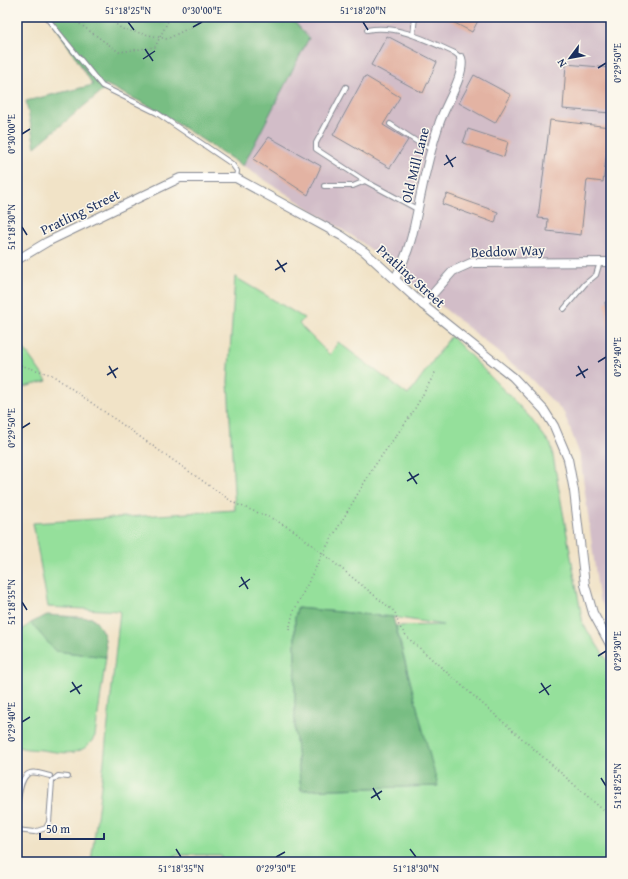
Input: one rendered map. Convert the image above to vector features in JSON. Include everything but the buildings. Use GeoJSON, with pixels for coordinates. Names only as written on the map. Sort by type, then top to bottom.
{"type":"FeatureCollection","features":[{"type":"Feature","properties":{"kind":"street","name":"Old Mill Lane"},"geometry":{"type":"LineString","coordinates":[[395,279],[409,250],[431,149],[442,113],[460,74],[463,63],[461,58]]}},
{"type":"Feature","properties":{"kind":"street","name":"Pratling Street"},"geometry":{"type":"LineString","coordinates":[[17,260],[47,242],[180,178],[236,178],[342,236],[365,252],[423,305],[524,387],[544,410],[554,426],[566,454],[572,475],[588,597],[597,622],[611,646]]}},
{"type":"Feature","properties":{"kind":"street","name":"Beddow Way"},"geometry":{"type":"LineString","coordinates":[[423,305],[452,271],[471,263],[611,262]]}},
{"type":"Feature","properties":{"kind":"lane"},"geometry":{"type":"LineString","coordinates":[[46,17],[102,86],[156,113],[232,164],[237,171],[236,178]]}},
{"type":"Feature","properties":{"kind":"lane"},"geometry":{"type":"LineString","coordinates":[[413,35],[415,17]]}},
{"type":"Feature","properties":{"kind":"lane"},"geometry":{"type":"LineString","coordinates":[[367,30],[377,28],[413,35],[455,53],[461,58]]}},
{"type":"Feature","properties":{"kind":"lane"},"geometry":{"type":"LineString","coordinates":[[346,87],[316,143],[316,149],[365,181],[418,210]]}},
{"type":"Feature","properties":{"kind":"lane"},"geometry":{"type":"LineString","coordinates":[[390,124],[431,149]]}},
{"type":"Feature","properties":{"kind":"lane"},"geometry":{"type":"LineString","coordinates":[[324,186],[353,186],[365,181]]}},
{"type":"Feature","properties":{"kind":"lane"},"geometry":{"type":"LineString","coordinates":[[564,309],[585,284],[596,275],[600,262]]}},
{"type":"Feature","properties":{"kind":"lane"},"geometry":{"type":"LineString","coordinates":[[17,805],[24,779],[27,775],[33,772],[50,776]]}},
{"type":"Feature","properties":{"kind":"lane"},"geometry":{"type":"LineString","coordinates":[[17,830],[34,832],[46,828],[49,822],[52,781],[58,776],[68,776]]}},
{"type":"Feature","properties":{"kind":"path"},"geometry":{"type":"LineString","coordinates":[[70,17],[119,52],[155,47],[170,17]]}},
{"type":"Feature","properties":{"kind":"path"},"geometry":{"type":"LineString","coordinates":[[107,17],[122,29],[167,40],[203,21],[205,17]]}},
{"type":"Feature","properties":{"kind":"path"},"geometry":{"type":"LineString","coordinates":[[17,364],[52,375],[234,503],[273,519],[295,531],[395,612],[399,626],[408,638],[611,817]]}},
{"type":"Feature","properties":{"kind":"path"},"geometry":{"type":"LineString","coordinates":[[289,630],[293,613],[322,553],[373,468],[413,412],[436,371]]}},
{"type":"Feature","properties":{"kind":"shaded area"},"geometry":{"type":"Polygon","coordinates":[[[291,17],[611,17],[611,619],[599,598],[580,455],[564,413],[526,374],[360,241],[243,166],[309,38],[291,17]]]}},
{"type":"Feature","properties":{"kind":"green space"},"geometry":{"type":"Polygon","coordinates":[[[50,17],[294,17],[292,19],[309,38],[243,166],[153,108],[105,84],[102,91],[35,147],[26,101],[93,85],[50,17]]]}},
{"type":"Feature","properties":{"kind":"green space"},"geometry":{"type":"Polygon","coordinates":[[[235,277],[304,318],[299,324],[330,355],[338,342],[408,395],[451,336],[528,415],[551,445],[583,624],[611,666],[611,862],[221,862],[221,855],[175,855],[174,862],[91,862],[103,771],[120,611],[48,607],[33,523],[235,510],[228,382],[235,277]],[[297,608],[295,618],[295,732],[301,790],[437,786],[396,626],[443,625],[393,617],[297,608]]]}},
{"type":"Feature","properties":{"kind":"green space"},"geometry":{"type":"Polygon","coordinates":[[[17,339],[47,381],[17,389],[17,339]]]}},
{"type":"Feature","properties":{"kind":"green space"},"geometry":{"type":"Polygon","coordinates":[[[297,608],[393,617],[438,786],[301,790],[295,732],[295,618],[297,608]]]}},
{"type":"Feature","properties":{"kind":"green space"},"geometry":{"type":"Polygon","coordinates":[[[47,615],[93,618],[104,636],[106,657],[55,651],[31,623],[47,615]]]}},
{"type":"Feature","properties":{"kind":"green space"},"geometry":{"type":"Polygon","coordinates":[[[31,623],[56,651],[106,657],[95,736],[85,748],[78,751],[65,753],[26,749],[17,746],[17,643],[23,629],[31,623]]]}}]}
